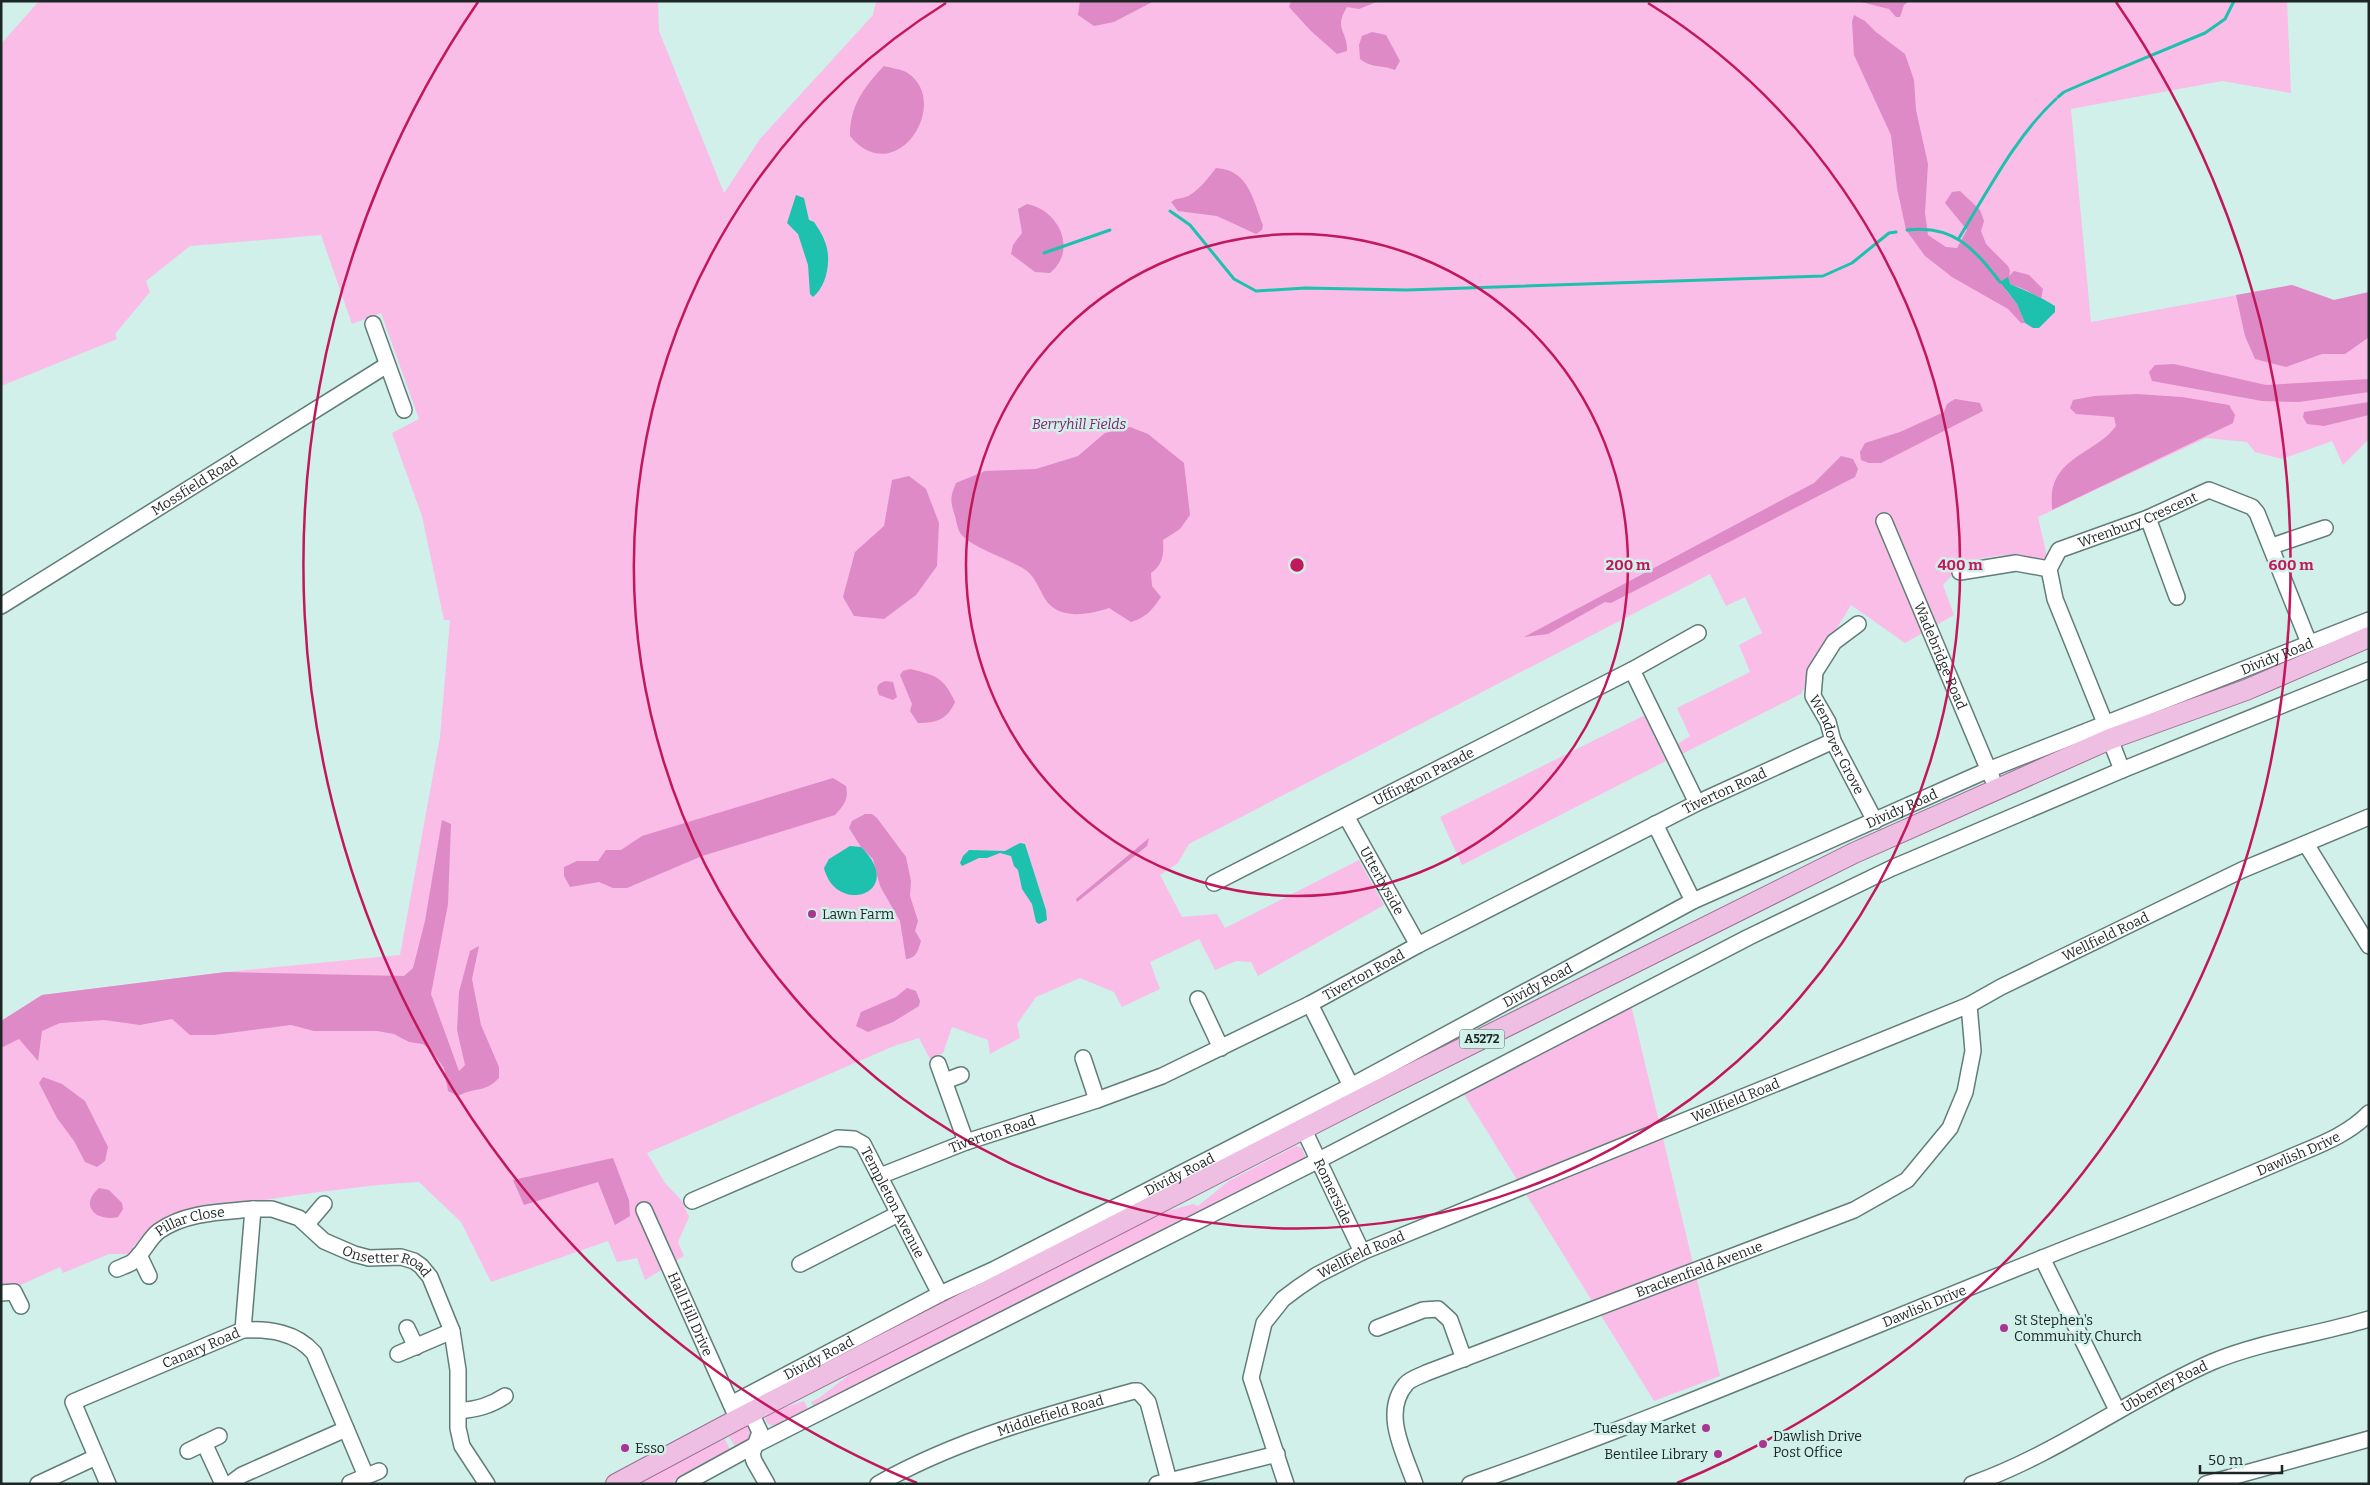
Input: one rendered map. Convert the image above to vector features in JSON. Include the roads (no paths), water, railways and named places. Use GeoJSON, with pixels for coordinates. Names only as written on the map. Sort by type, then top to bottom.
{"type":"FeatureCollection","features":[{"type":"Feature","properties":{"kind":"main road","name":"Dividy Road"},"geometry":{"type":"LineString","coordinates":[[616,1484],[740,1412],[1854,853],[1997,790],[2108,731],[2246,690],[2369,637]]}},
{"type":"Feature","properties":{"kind":"street"},"geometry":{"type":"LineString","coordinates":[[373,324],[404,410]]}},
{"type":"Feature","properties":{"kind":"street","name":"Mossfield Road"},"geometry":{"type":"LineString","coordinates":[[1,606],[388,365]]}},
{"type":"Feature","properties":{"kind":"street","name":"Wrenbury Crescent"},"geometry":{"type":"LineString","coordinates":[[2050,570],[2058,550],[2148,518],[2209,490],[2252,507],[2257,513],[2272,546],[2309,642]]}},
{"type":"Feature","properties":{"kind":"street"},"geometry":{"type":"LineString","coordinates":[[2148,518],[2177,596]]}},
{"type":"Feature","properties":{"kind":"street","name":"Wadebridge Road"},"geometry":{"type":"LineString","coordinates":[[1884,521],[1997,790]]}},
{"type":"Feature","properties":{"kind":"street"},"geometry":{"type":"LineString","coordinates":[[2272,546],[2325,528]]}},
{"type":"Feature","properties":{"kind":"street"},"geometry":{"type":"LineString","coordinates":[[1960,572],[2016,563],[2050,570],[2054,599],[2122,770]]}},
{"type":"Feature","properties":{"kind":"street","name":"Dividy Road"},"geometry":{"type":"LineString","coordinates":[[740,1412],[940,1294],[995,1269],[1351,1086],[1693,901],[1988,770],[2108,731],[2309,642],[2369,620]]}},
{"type":"Feature","properties":{"kind":"street","name":"Wendover Grove"},"geometry":{"type":"LineString","coordinates":[[1858,624],[1834,642],[1815,672],[1813,696],[1828,722],[1833,741],[1874,821]]}},
{"type":"Feature","properties":{"kind":"street","name":"Uffington Parade"},"geometry":{"type":"LineString","coordinates":[[1214,883],[1632,670],[1698,633]]}},
{"type":"Feature","properties":{"kind":"street"},"geometry":{"type":"LineString","coordinates":[[1632,670],[1696,803]]}},
{"type":"Feature","properties":{"kind":"street"},"geometry":{"type":"LineString","coordinates":[[684,1484],[757,1444],[1319,1160],[1767,928],[1892,868],[2122,770],[2369,670]]}},
{"type":"Feature","properties":{"kind":"street","name":"Tiverton Road"},"geometry":{"type":"LineString","coordinates":[[880,1176],[966,1142],[1097,1100],[1162,1076],[1310,1004],[1418,945],[1696,803],[1833,741]]}},
{"type":"Feature","properties":{"kind":"street","name":"Utterbyside"},"geometry":{"type":"LineString","coordinates":[[1346,816],[1418,945]]}},
{"type":"Feature","properties":{"kind":"street","name":"Wellfield Road"},"geometry":{"type":"LineString","coordinates":[[1286,1484],[1251,1378],[1264,1322],[1283,1299],[1317,1275],[1362,1252],[1969,1005],[2242,870],[2369,817]]}},
{"type":"Feature","properties":{"kind":"street"},"geometry":{"type":"LineString","coordinates":[[1655,824],[1693,901]]}},
{"type":"Feature","properties":{"kind":"street"},"geometry":{"type":"LineString","coordinates":[[2306,844],[2368,944]]}},
{"type":"Feature","properties":{"kind":"street"},"geometry":{"type":"LineString","coordinates":[[1198,999],[1221,1048]]}},
{"type":"Feature","properties":{"kind":"street"},"geometry":{"type":"LineString","coordinates":[[1310,1004],[1351,1086]]}},
{"type":"Feature","properties":{"kind":"street","name":"Brackenfield Avenue"},"geometry":{"type":"LineString","coordinates":[[1415,1484],[1394,1424],[1398,1398],[1406,1383],[1854,1210],[1908,1180],[1950,1128],[1965,1092],[1973,1050],[1969,1005]]}},
{"type":"Feature","properties":{"kind":"street"},"geometry":{"type":"LineString","coordinates":[[1083,1058],[1097,1100]]}},
{"type":"Feature","properties":{"kind":"street"},"geometry":{"type":"LineString","coordinates":[[938,1064],[966,1142]]}},
{"type":"Feature","properties":{"kind":"street"},"geometry":{"type":"LineString","coordinates":[[945,1081],[961,1075]]}},
{"type":"Feature","properties":{"kind":"street","name":"Dawlish Drive"},"geometry":{"type":"LineString","coordinates":[[1470,1484],[1542,1459],[1725,1387],[2042,1258],[2216,1190],[2339,1136],[2367,1117]]}},
{"type":"Feature","properties":{"kind":"street","name":"Romerside"},"geometry":{"type":"LineString","coordinates":[[1304,1130],[1362,1252]]}},
{"type":"Feature","properties":{"kind":"street","name":"Templeton Avenue"},"geometry":{"type":"LineString","coordinates":[[692,1201],[838,1138],[854,1139],[863,1144],[940,1294]]}},
{"type":"Feature","properties":{"kind":"street"},"geometry":{"type":"LineString","coordinates":[[307,1224],[324,1204]]}},
{"type":"Feature","properties":{"kind":"street"},"geometry":{"type":"LineString","coordinates":[[243,1330],[253,1209]]}},
{"type":"Feature","properties":{"kind":"street","name":"Onsetter Road"},"geometry":{"type":"LineString","coordinates":[[253,1209],[272,1209],[287,1212],[307,1224],[324,1241],[354,1254],[369,1258],[401,1257],[414,1261],[430,1277],[452,1331],[458,1370],[458,1428],[462,1446],[487,1484]]}},
{"type":"Feature","properties":{"kind":"street","name":"Pillar Close"},"geometry":{"type":"LineString","coordinates":[[117,1269],[132,1262],[149,1240],[160,1230],[178,1221],[202,1214],[253,1209]]}},
{"type":"Feature","properties":{"kind":"street","name":"Hall Hill Drive"},"geometry":{"type":"LineString","coordinates":[[644,1210],[740,1412],[760,1432],[752,1454],[767,1484]]}},
{"type":"Feature","properties":{"kind":"street"},"geometry":{"type":"LineString","coordinates":[[800,1264],[898,1214]]}},
{"type":"Feature","properties":{"kind":"street"},"geometry":{"type":"LineString","coordinates":[[138,1255],[149,1276]]}},
{"type":"Feature","properties":{"kind":"street"},"geometry":{"type":"LineString","coordinates":[[2042,1258],[2117,1410]]}},
{"type":"Feature","properties":{"kind":"street"},"geometry":{"type":"LineString","coordinates":[[1377,1328],[1423,1310],[1438,1309],[1450,1320],[1464,1359]]}},
{"type":"Feature","properties":{"kind":"street","name":"Ubberley Road"},"geometry":{"type":"LineString","coordinates":[[1972,1484],[2030,1460],[2117,1410],[2213,1362],[2261,1347],[2369,1319]]}},
{"type":"Feature","properties":{"kind":"street"},"geometry":{"type":"LineString","coordinates":[[407,1328],[416,1348]]}},
{"type":"Feature","properties":{"kind":"street","name":"Canary Road"},"geometry":{"type":"LineString","coordinates":[[108,1484],[73,1402],[243,1330],[268,1330],[292,1336],[304,1342],[314,1353],[346,1430],[372,1474],[350,1483]]}},
{"type":"Feature","properties":{"kind":"street"},"geometry":{"type":"LineString","coordinates":[[398,1354],[416,1348],[452,1331]]}},
{"type":"Feature","properties":{"kind":"street","name":"Middlefield Road"},"geometry":{"type":"LineString","coordinates":[[879,1484],[922,1460],[1020,1423],[1134,1391],[1138,1391],[1148,1402],[1163,1482]]}},
{"type":"Feature","properties":{"kind":"street"},"geometry":{"type":"LineString","coordinates":[[459,1411],[498,1406]]}},
{"type":"Feature","properties":{"kind":"street"},"geometry":{"type":"LineString","coordinates":[[230,1484],[242,1476],[346,1430]]}},
{"type":"Feature","properties":{"kind":"street"},"geometry":{"type":"LineString","coordinates":[[188,1451],[219,1436]]}},
{"type":"Feature","properties":{"kind":"street"},"geometry":{"type":"LineString","coordinates":[[2206,1484],[2278,1462],[2369,1439]]}},
{"type":"Feature","properties":{"kind":"street"},"geometry":{"type":"LineString","coordinates":[[204,1443],[224,1484]]}},
{"type":"Feature","properties":{"kind":"street"},"geometry":{"type":"LineString","coordinates":[[1163,1482],[1277,1454]]}},
{"type":"Feature","properties":{"kind":"street"},"geometry":{"type":"LineString","coordinates":[[38,1484],[96,1457]]}},
{"type":"Feature","properties":{"kind":"waterway"},"geometry":{"type":"LineString","coordinates":[[2058,97],[2064,92],[2080,85],[2205,33],[2225,19],[2234,1]]}},
{"type":"Feature","properties":{"kind":"waterway"},"geometry":{"type":"LineString","coordinates":[[1959,238],[2015,147],[2041,114],[2056,99]]}},
{"type":"Feature","properties":{"kind":"waterway"},"geometry":{"type":"LineString","coordinates":[[1170,211],[1190,225],[1234,279],[1256,291],[1305,288],[1407,290],[1823,276],[1852,263],[1889,233],[1896,232]]}},
{"type":"Feature","properties":{"kind":"waterway"},"geometry":{"type":"LineString","coordinates":[[1907,230],[1923,229],[1938,231],[1961,241],[1972,249],[2000,282]]}},
{"type":"Feature","properties":{"kind":"waterway"},"geometry":{"type":"LineString","coordinates":[[1044,253],[1110,230]]}},
{"type":"Feature","properties":{"kind":"place","name":"Lawn Farm"},"geometry":{"type":"Point","coordinates":[812,914]}},
{"type":"Feature","properties":{"kind":"place","name":"St Stephen's Community Church"},"geometry":{"type":"Point","coordinates":[2004,1328]}},
{"type":"Feature","properties":{"kind":"place","name":"Tuesday Market"},"geometry":{"type":"Point","coordinates":[1706,1428]}},
{"type":"Feature","properties":{"kind":"place","name":"Dawlish Drive Post Office"},"geometry":{"type":"Point","coordinates":[1763,1444]}},
{"type":"Feature","properties":{"kind":"place","name":"Esso"},"geometry":{"type":"Point","coordinates":[625,1448]}},
{"type":"Feature","properties":{"kind":"place","name":"Bentilee Library"},"geometry":{"type":"Point","coordinates":[1718,1454]}},
{"type":"Feature","properties":{"kind":"park label","name":"Berryhill Fields"},"geometry":{"type":"Point","coordinates":[1079,424]}}]}
